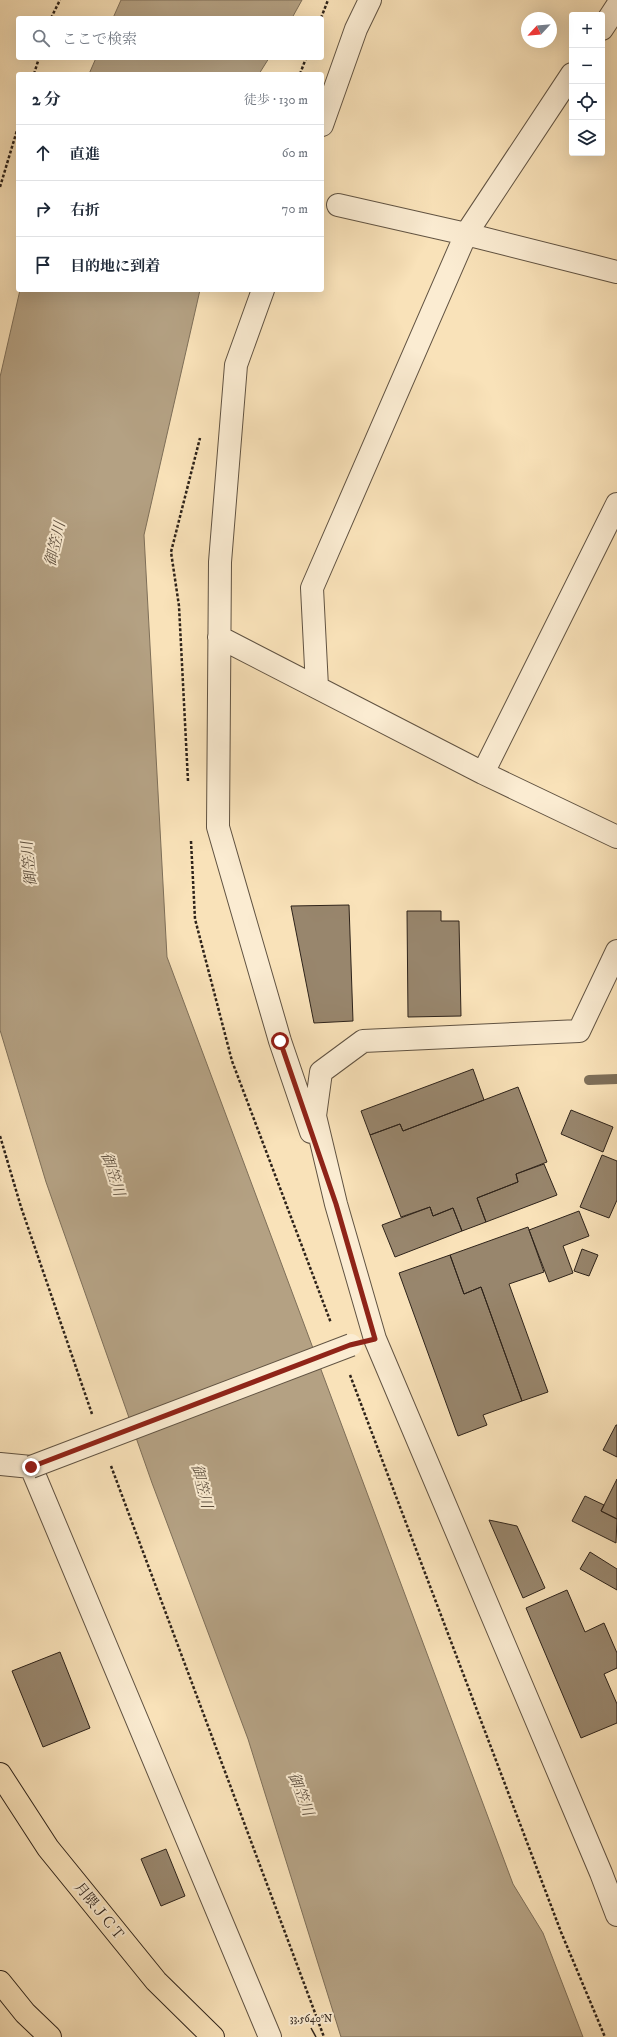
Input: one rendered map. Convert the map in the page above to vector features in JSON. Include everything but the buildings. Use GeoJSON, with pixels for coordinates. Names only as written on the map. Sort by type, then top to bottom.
{"type":"FeatureCollection","features":[{"type":"Feature","properties":{"kind":"highway","name":"月隈ＪＣＴ"},"geometry":{"type":"LineString","coordinates":[[0,1774],[53,1854],[156,1980],[213,2037]]}},
{"type":"Feature","properties":{"kind":"highway"},"geometry":{"type":"LineString","coordinates":[[0,1982],[25,2013],[50,2037]]}},
{"type":"Feature","properties":{"kind":"street"},"geometry":{"type":"LineString","coordinates":[[324,119],[356,29],[370,0]]}},
{"type":"Feature","properties":{"kind":"street"},"geometry":{"type":"LineString","coordinates":[[605,24],[617,6]]}},
{"type":"Feature","properties":{"kind":"street"},"geometry":{"type":"LineString","coordinates":[[317,687],[312,588],[466,234],[569,79]]}},
{"type":"Feature","properties":{"kind":"street"},"geometry":{"type":"LineString","coordinates":[[338,205],[466,234],[617,272]]}},
{"type":"Feature","properties":{"kind":"street"},"geometry":{"type":"LineString","coordinates":[[262,292],[236,365],[220,562],[218,827],[280,1041],[336,1204]]}},
{"type":"Feature","properties":{"kind":"street"},"geometry":{"type":"LineString","coordinates":[[483,773],[617,504]]}},
{"type":"Feature","properties":{"kind":"street"},"geometry":{"type":"LineString","coordinates":[[220,637],[483,773],[617,837]]}},
{"type":"Feature","properties":{"kind":"street"},"geometry":{"type":"LineString","coordinates":[[617,951],[579,1031],[363,1040],[321,1072],[315,1116],[336,1204],[375,1339],[609,1875],[617,1915]]}},
{"type":"Feature","properties":{"kind":"street"},"geometry":{"type":"LineString","coordinates":[[0,1464],[31,1467],[350,1345],[375,1339]]}},
{"type":"Feature","properties":{"kind":"street"},"geometry":{"type":"LineString","coordinates":[[31,1467],[270,2037]]}},
{"type":"Feature","properties":{"kind":"path"},"geometry":{"type":"LineString","coordinates":[[52,16],[60,0]]}},
{"type":"Feature","properties":{"kind":"path"},"geometry":{"type":"LineString","coordinates":[[322,16],[328,0]]}},
{"type":"Feature","properties":{"kind":"path"},"geometry":{"type":"LineString","coordinates":[[35,72],[38,60]]}},
{"type":"Feature","properties":{"kind":"path"},"geometry":{"type":"LineString","coordinates":[[301,72],[305,60]]}},
{"type":"Feature","properties":{"kind":"path"},"geometry":{"type":"LineString","coordinates":[[0,187],[16,134]]}},
{"type":"Feature","properties":{"kind":"path"},"geometry":{"type":"LineString","coordinates":[[0,1136],[20,1207],[72,1362],[94,1422]]}},
{"type":"Feature","properties":{"kind":"path"},"geometry":{"type":"LineString","coordinates":[[108,1459],[324,2037]]}},
{"type":"Feature","properties":{"kind":"water"},"geometry":{"type":"Polygon","coordinates":[[[121,0],[302,0],[293,16],[114,16],[121,0]]]}},
{"type":"Feature","properties":{"kind":"water"},"geometry":{"type":"Polygon","coordinates":[[[95,60],[268,60],[260,72],[90,72],[95,60]]]}},
{"type":"Feature","properties":{"kind":"water","name":"御笠川"},"geometry":{"type":"Polygon","coordinates":[[[20,292],[200,292],[144,535],[167,957],[513,1884],[543,1933],[583,2037],[341,2037],[248,1739],[152,1483],[46,1182],[0,1030],[0,377],[20,292]]]}},
{"type":"Feature","properties":{"kind":"waterway"},"geometry":{"type":"LineString","coordinates":[[589,1080],[617,1079]]}},
{"type":"Feature","properties":{"kind":"route"},"geometry":{"type":"LineString","coordinates":[[31,1467],[350,1345],[375,1339],[336,1204],[280,1041]]}}]}
